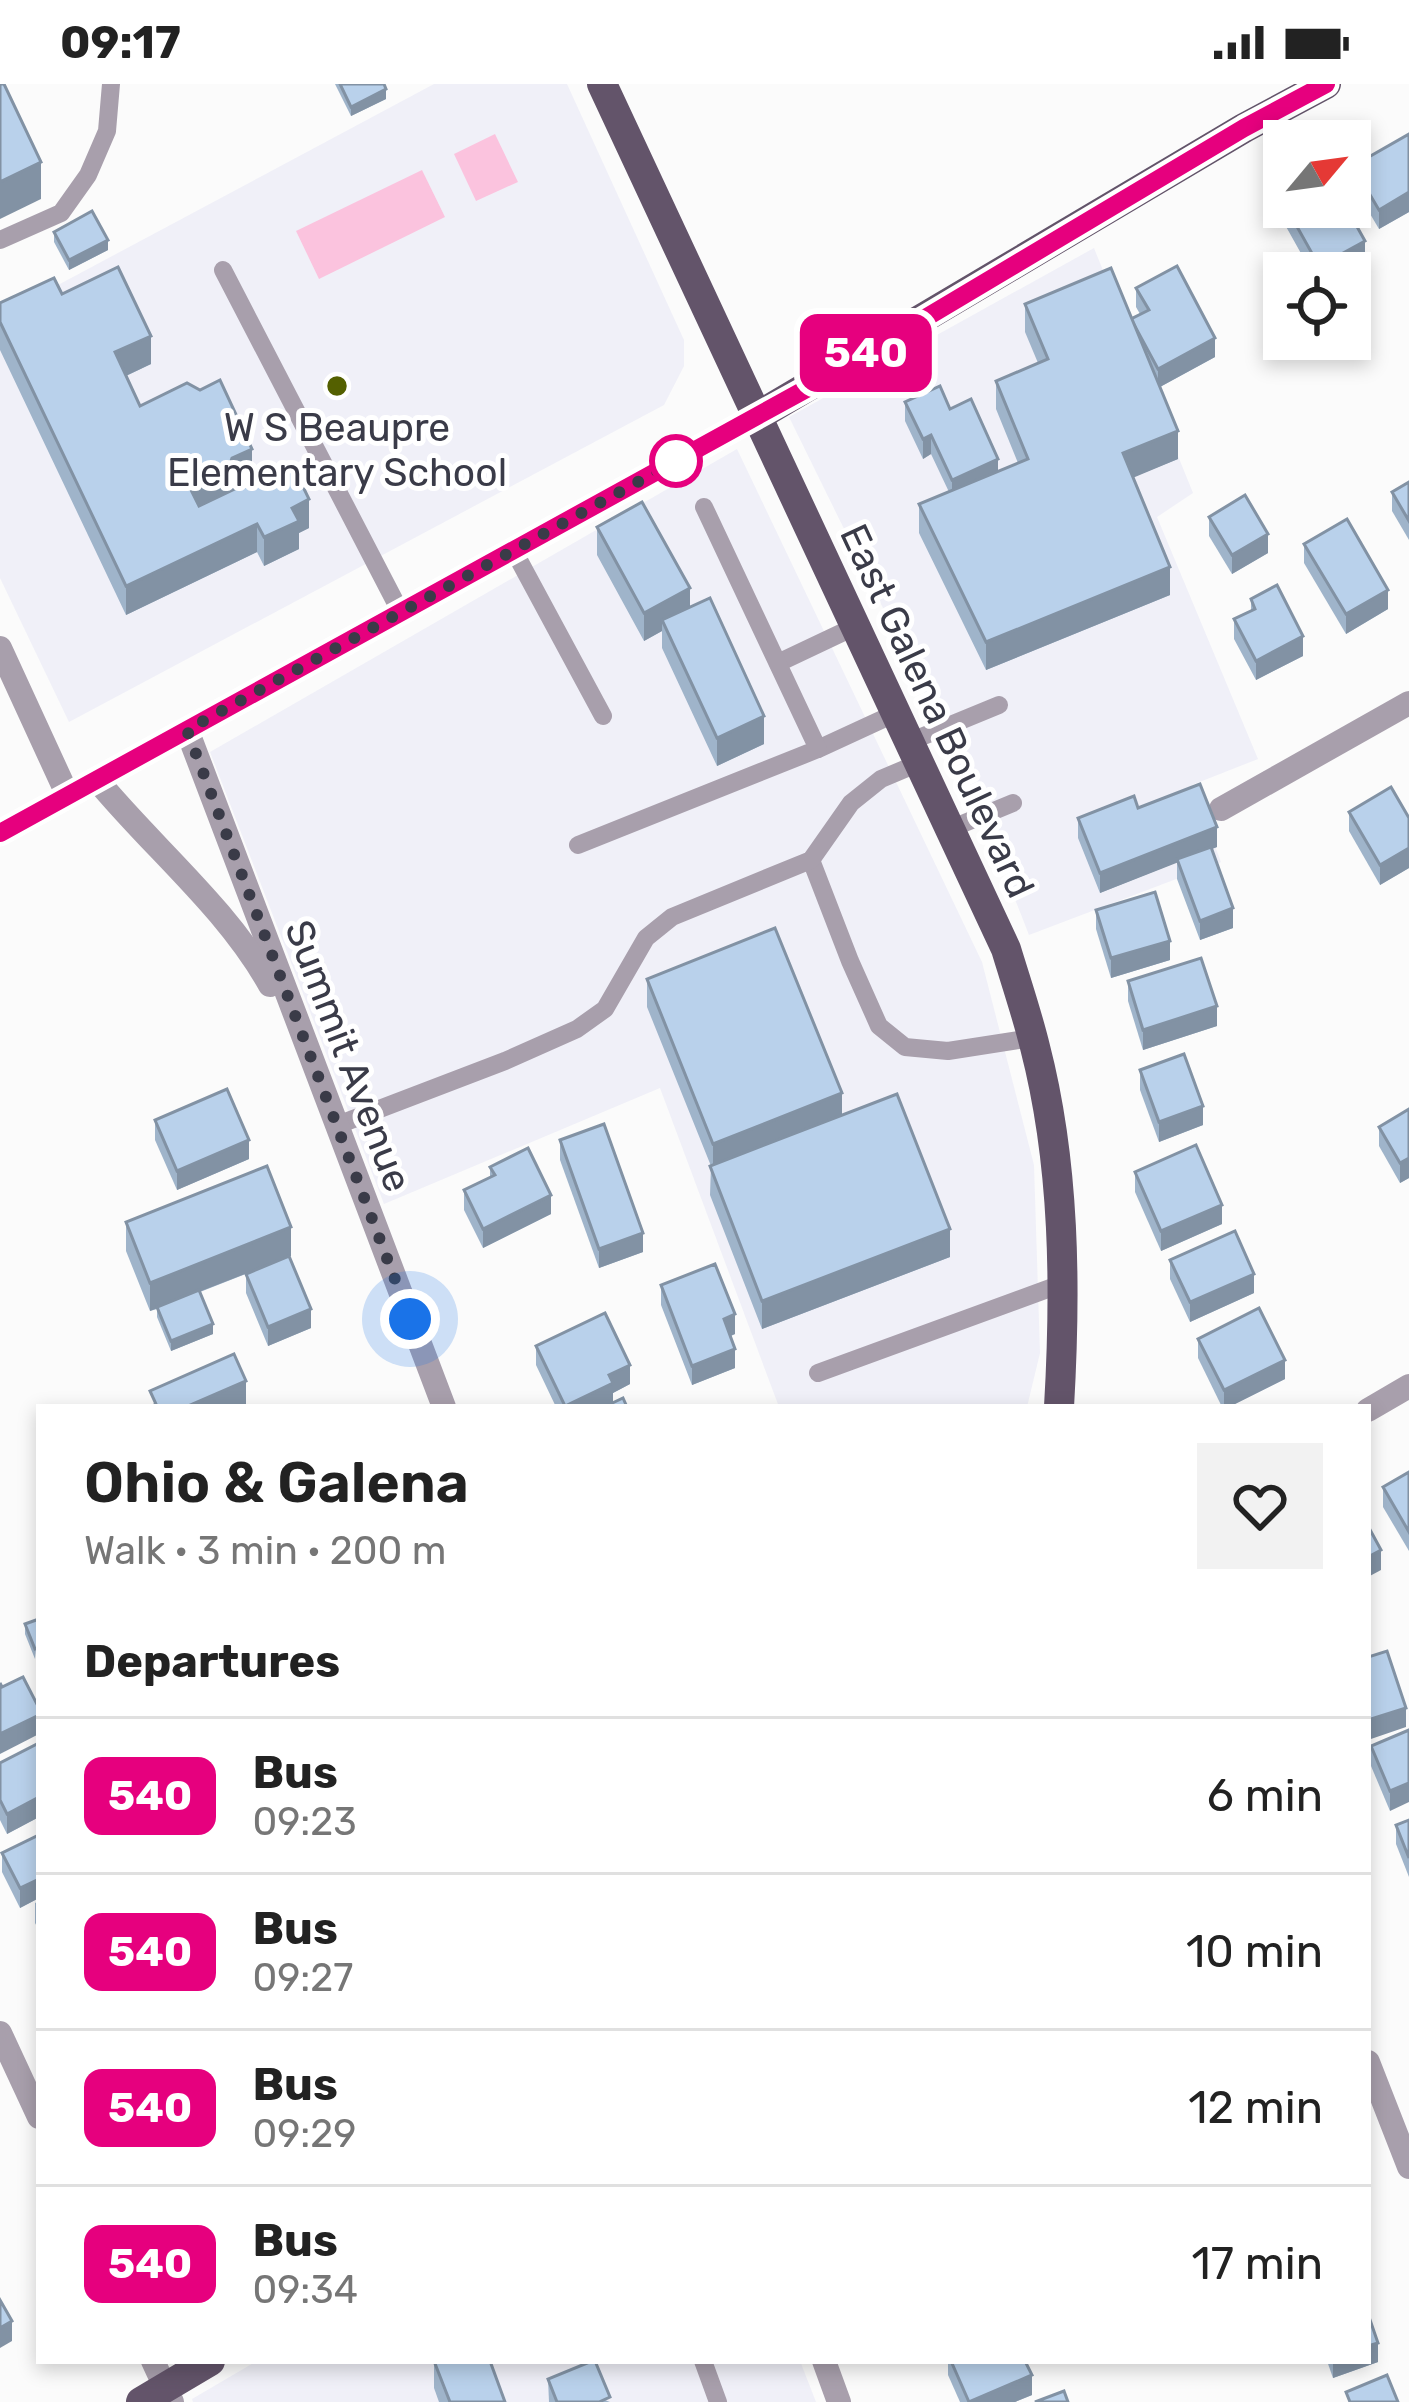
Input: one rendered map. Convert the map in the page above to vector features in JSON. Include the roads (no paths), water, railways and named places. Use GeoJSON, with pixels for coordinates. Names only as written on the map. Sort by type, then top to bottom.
{"type":"FeatureCollection","features":[{"type":"Feature","properties":{"kind":"main road","name":"East Galena Boulevard"},"geometry":{"type":"LineString","coordinates":[[602,84],[1006,949],[1033,1038],[1053,1148],[1064,1283],[1059,1404]]}},
{"type":"Feature","properties":{"kind":"main road"},"geometry":{"type":"LineString","coordinates":[[755,417],[1326,84]]}},
{"type":"Feature","properties":{"kind":"main road"},"geometry":{"type":"LineString","coordinates":[[158,2388],[204,2364]]}},
{"type":"Feature","properties":{"kind":"street"},"geometry":{"type":"LineString","coordinates":[[0,833],[755,417]]}},
{"type":"Feature","properties":{"kind":"street"},"geometry":{"type":"LineString","coordinates":[[0,648],[68,796]]}},
{"type":"Feature","properties":{"kind":"street"},"geometry":{"type":"LineString","coordinates":[[1221,809],[1409,703]]}},
{"type":"Feature","properties":{"kind":"street","name":"Summit Avenue"},"geometry":{"type":"LineString","coordinates":[[187,730],[443,1404]]}},
{"type":"Feature","properties":{"kind":"street"},"geometry":{"type":"LineString","coordinates":[[98,780],[256,960],[310,1062]]}},
{"type":"Feature","properties":{"kind":"street"},"geometry":{"type":"LineString","coordinates":[[1371,1408],[1409,1386]]}},
{"type":"Feature","properties":{"kind":"street"},"geometry":{"type":"LineString","coordinates":[[0,2033],[36,2110]]}},
{"type":"Feature","properties":{"kind":"street"},"geometry":{"type":"LineString","coordinates":[[1371,2070],[1409,2168]]}},
{"type":"Feature","properties":{"kind":"street"},"geometry":{"type":"LineString","coordinates":[[825,2364],[839,2402]]}},
{"type":"Feature","properties":{"kind":"lane"},"geometry":{"type":"LineString","coordinates":[[0,240],[61,213],[88,175],[107,131],[111,84]]}},
{"type":"Feature","properties":{"kind":"lane"},"geometry":{"type":"LineString","coordinates":[[223,270],[401,613]]}},
{"type":"Feature","properties":{"kind":"lane"},"geometry":{"type":"LineString","coordinates":[[704,507],[818,749]]}},
{"type":"Feature","properties":{"kind":"lane"},"geometry":{"type":"LineString","coordinates":[[514,551],[603,716]]}},
{"type":"Feature","properties":{"kind":"lane"},"geometry":{"type":"LineString","coordinates":[[778,663],[854,627]]}},
{"type":"Feature","properties":{"kind":"lane"},"geometry":{"type":"LineString","coordinates":[[335,1126],[577,1029],[605,1009],[646,938],[672,917],[811,860],[851,802],[914,753],[998,705]]}},
{"type":"Feature","properties":{"kind":"lane"},"geometry":{"type":"LineString","coordinates":[[578,845],[896,713]]}},
{"type":"Feature","properties":{"kind":"lane"},"geometry":{"type":"LineString","coordinates":[[950,830],[1013,803]]}},
{"type":"Feature","properties":{"kind":"lane"},"geometry":{"type":"LineString","coordinates":[[811,860],[879,1026],[905,1047],[948,1052],[1033,1038]]}},
{"type":"Feature","properties":{"kind":"lane"},"geometry":{"type":"LineString","coordinates":[[818,1373],[1064,1283]]}},
{"type":"Feature","properties":{"kind":"lane"},"geometry":{"type":"LineString","coordinates":[[704,2364],[718,2402]]}},
{"type":"Feature","properties":{"kind":"place","name":"W S Beaupre Elementary School"},"geometry":{"type":"Point","coordinates":[337,386]}}]}
